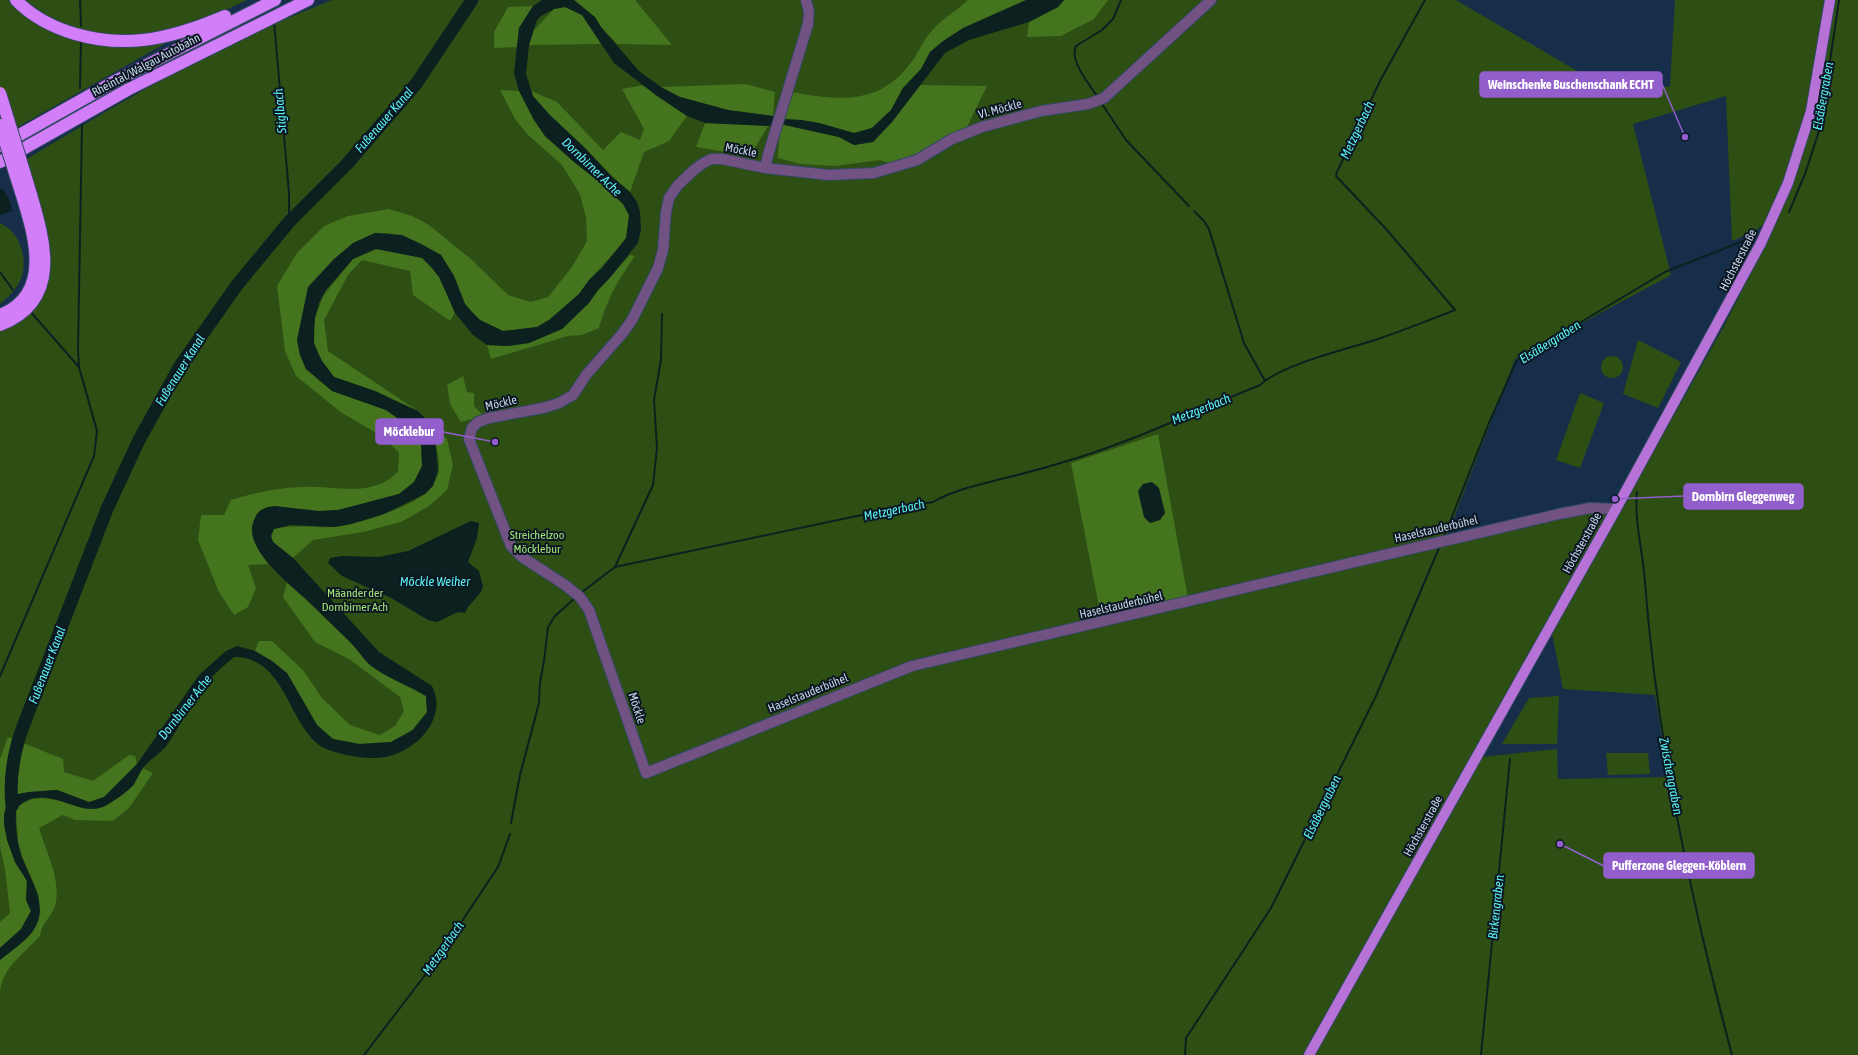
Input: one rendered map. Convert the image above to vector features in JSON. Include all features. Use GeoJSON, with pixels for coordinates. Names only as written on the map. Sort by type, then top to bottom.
{"type":"FeatureCollection","features":[{"type":"Feature","properties":{"kind":"highway"},"geometry":{"type":"LineString","coordinates":[[16,0],[38,18],[58,27],[77,34],[120,41],[143,40],[165,36],[204,24],[241,10],[259,8]]}},
{"type":"Feature","properties":{"kind":"highway","name":"Rheintal/Walgau Autobahn"},"geometry":{"type":"LineString","coordinates":[[0,146],[117,80],[275,0]]}},
{"type":"Feature","properties":{"kind":"highway","name":"Rheintal/Walgau Autobahn"},"geometry":{"type":"LineString","coordinates":[[0,162],[129,89],[264,20],[308,0]]}},
{"type":"Feature","properties":{"kind":"highway"},"geometry":{"type":"LineString","coordinates":[[0,93],[44,241],[45,263],[42,284],[33,302],[22,314],[0,325]]}},
{"type":"Feature","properties":{"kind":"highway"},"geometry":{"type":"LineString","coordinates":[[0,125],[29,217],[35,241],[37,261],[34,277],[28,292],[20,303],[7,313],[0,315]]}},
{"type":"Feature","properties":{"kind":"highway"},"geometry":{"type":"LineString","coordinates":[[0,169],[36,142]]}},
{"type":"Feature","properties":{"kind":"main road","name":"Höchsterstraße"},"geometry":{"type":"LineString","coordinates":[[1309,1055],[1616,509],[1722,318],[1761,243],[1785,190],[1811,111],[1830,0]]}},
{"type":"Feature","properties":{"kind":"street"},"geometry":{"type":"LineString","coordinates":[[765,168],[808,24],[809,12],[806,0]]}},
{"type":"Feature","properties":{"kind":"street","name":"VI. Möckle"},"geometry":{"type":"LineString","coordinates":[[765,168],[829,175],[874,173],[917,160],[952,139],[982,127],[1041,111],[1096,102],[1111,93],[1211,0]]}},
{"type":"Feature","properties":{"kind":"street","name":"Möckle"},"geometry":{"type":"LineString","coordinates":[[646,773],[589,610],[580,597],[565,584],[522,557],[512,546],[486,478],[474,454],[469,438],[472,428],[478,422],[501,415],[559,404],[573,395],[594,365],[622,334],[645,296],[658,268],[663,250],[666,212],[669,198],[678,185],[695,169],[705,162],[715,159],[765,168]]}},
{"type":"Feature","properties":{"kind":"street","name":"Haselstauderbühel"},"geometry":{"type":"LineString","coordinates":[[646,773],[912,666],[1559,514],[1590,508],[1616,509]]}},
{"type":"Feature","properties":{"kind":"green space"},"geometry":{"type":"Polygon","coordinates":[[[0,0],[247,0],[219,13],[0,137],[0,0]]]}},
{"type":"Feature","properties":{"kind":"green space"},"geometry":{"type":"Polygon","coordinates":[[[332,0],[1456,0],[1622,97],[1670,86],[1675,0],[1824,0],[1808,111],[1790,171],[1766,222],[1754,232],[1732,241],[1726,96],[1633,124],[1671,275],[1515,359],[1447,536],[1588,511],[1610,513],[1306,1055],[0,1055],[0,331],[17,323],[29,311],[46,277],[50,259],[46,231],[38,199],[25,160],[109,110],[195,62],[263,29],[332,0]]]}},
{"type":"Feature","properties":{"kind":"green space"},"geometry":{"type":"Polygon","coordinates":[[[574,0],[635,0],[672,45],[617,44],[594,17],[574,0]]]}},
{"type":"Feature","properties":{"kind":"green space"},"geometry":{"type":"Polygon","coordinates":[[[968,0],[1026,0],[930,52],[921,69],[903,88],[891,110],[872,128],[854,133],[819,123],[782,119],[791,92],[840,98],[870,94],[884,88],[897,78],[909,65],[933,29],[968,0]]]}},
{"type":"Feature","properties":{"kind":"green space"},"geometry":{"type":"Polygon","coordinates":[[[1064,0],[1108,0],[1094,19],[1061,36],[1027,37],[1029,22],[1058,7],[1064,0]]]}},
{"type":"Feature","properties":{"kind":"green space"},"geometry":{"type":"Polygon","coordinates":[[[1832,0],[1858,0],[1858,1055],[1314,1055],[1481,757],[1557,749],[1558,779],[1668,777],[1655,695],[1563,689],[1552,633],[1723,328],[1771,234],[1794,176],[1832,0]]]}},
{"type":"Feature","properties":{"kind":"green space"},"geometry":{"type":"Polygon","coordinates":[[[533,6],[519,28],[518,47],[494,48],[494,32],[508,7],[533,6]]]}},
{"type":"Feature","properties":{"kind":"green space"},"geometry":{"type":"Polygon","coordinates":[[[565,7],[582,15],[601,44],[529,45],[533,31],[554,9],[565,7]]]}},
{"type":"Feature","properties":{"kind":"green space"},"geometry":{"type":"Polygon","coordinates":[[[746,84],[775,92],[773,116],[728,110],[680,97],[661,87],[746,84]]]}},
{"type":"Feature","properties":{"kind":"green space"},"geometry":{"type":"Polygon","coordinates":[[[644,85],[687,116],[669,141],[644,152],[630,192],[579,142],[540,107],[531,91],[557,102],[603,150],[621,132],[640,140],[644,129],[622,89],[644,85]]]}},
{"type":"Feature","properties":{"kind":"green space"},"geometry":{"type":"Polygon","coordinates":[[[920,85],[987,86],[963,135],[905,168],[880,160],[835,166],[800,164],[778,158],[780,124],[839,137],[854,145],[873,142],[892,122],[920,85]]]}},
{"type":"Feature","properties":{"kind":"green space"},"geometry":{"type":"Polygon","coordinates":[[[500,90],[519,91],[534,120],[545,136],[574,162],[602,184],[623,204],[629,215],[625,241],[589,280],[579,294],[549,320],[537,327],[503,331],[480,320],[465,304],[454,276],[441,255],[421,244],[388,233],[375,233],[353,243],[306,301],[297,340],[300,355],[306,369],[332,391],[386,410],[407,425],[421,443],[422,466],[414,482],[399,494],[338,510],[260,510],[253,525],[253,538],[268,564],[248,565],[256,588],[248,607],[234,615],[219,592],[198,540],[201,515],[224,515],[231,500],[257,493],[283,488],[301,487],[364,488],[387,480],[398,472],[399,453],[385,438],[342,413],[296,376],[285,351],[277,286],[297,253],[324,226],[348,216],[389,209],[412,216],[429,225],[472,260],[508,295],[531,302],[548,297],[572,267],[587,241],[586,218],[580,194],[562,165],[528,135],[515,119],[500,90]]]}},
{"type":"Feature","properties":{"kind":"green space"},"geometry":{"type":"Polygon","coordinates":[[[705,123],[768,126],[749,156],[696,147],[705,123]]]}},
{"type":"Feature","properties":{"kind":"green space"},"geometry":{"type":"Polygon","coordinates":[[[0,223],[13,233],[18,241],[22,249],[24,266],[19,283],[11,294],[0,304],[0,223]]]}},
{"type":"Feature","properties":{"kind":"green space"},"geometry":{"type":"Polygon","coordinates":[[[376,249],[400,252],[422,258],[434,268],[439,275],[455,313],[450,321],[413,295],[410,271],[362,260],[348,275],[324,320],[328,351],[418,411],[375,391],[334,377],[322,361],[314,343],[315,318],[323,296],[353,259],[376,249]]]}},
{"type":"Feature","properties":{"kind":"green space"},"geometry":{"type":"Polygon","coordinates":[[[630,255],[635,256],[614,290],[599,328],[582,335],[568,336],[491,359],[487,345],[508,346],[529,343],[562,329],[589,303],[598,290],[630,255]]]}},
{"type":"Feature","properties":{"kind":"green space"},"geometry":{"type":"Polygon","coordinates":[[[1638,340],[1681,362],[1658,408],[1623,394],[1638,340]]]}},
{"type":"Feature","properties":{"kind":"green space"},"geometry":{"type":"Polygon","coordinates":[[[1612,356],[1620,359],[1623,367],[1620,375],[1612,378],[1604,375],[1601,367],[1604,359],[1612,356]]]}},
{"type":"Feature","properties":{"kind":"green space"},"geometry":{"type":"Polygon","coordinates":[[[463,376],[467,392],[474,393],[474,406],[484,416],[461,422],[450,404],[447,385],[463,376]]]}},
{"type":"Feature","properties":{"kind":"green space"},"geometry":{"type":"Polygon","coordinates":[[[1580,393],[1604,403],[1580,468],[1556,460],[1580,393]]]}},
{"type":"Feature","properties":{"kind":"green space"},"geometry":{"type":"Polygon","coordinates":[[[431,425],[447,439],[453,465],[447,490],[429,506],[401,522],[363,532],[313,540],[293,558],[273,542],[271,536],[274,529],[304,526],[343,526],[396,510],[418,498],[432,486],[439,470],[438,453],[431,425]]]}},
{"type":"Feature","properties":{"kind":"green space"},"geometry":{"type":"Polygon","coordinates":[[[1158,434],[1188,598],[1101,617],[1071,463],[1158,434]]]}},
{"type":"Feature","properties":{"kind":"green space"},"geometry":{"type":"Polygon","coordinates":[[[287,582],[300,592],[352,644],[370,665],[426,696],[427,712],[412,730],[391,742],[359,744],[333,739],[317,725],[287,673],[255,651],[259,641],[272,641],[303,670],[322,698],[350,725],[380,735],[395,726],[404,711],[400,697],[349,659],[315,642],[283,597],[287,582]]]}},
{"type":"Feature","properties":{"kind":"green space"},"geometry":{"type":"Polygon","coordinates":[[[1559,696],[1557,744],[1502,744],[1529,698],[1559,696]]]}},
{"type":"Feature","properties":{"kind":"green space"},"geometry":{"type":"Polygon","coordinates":[[[8,737],[63,759],[64,772],[93,781],[129,755],[135,756],[137,764],[104,797],[94,801],[89,802],[57,790],[13,795],[11,790],[7,840],[15,862],[27,881],[26,900],[31,911],[21,929],[0,948],[0,922],[10,913],[5,869],[0,847],[0,759],[8,737]]]}},
{"type":"Feature","properties":{"kind":"green space"},"geometry":{"type":"Polygon","coordinates":[[[1606,753],[1648,753],[1650,774],[1608,775],[1606,753]]]}},
{"type":"Feature","properties":{"kind":"green space"},"geometry":{"type":"Polygon","coordinates":[[[143,768],[153,773],[129,808],[113,821],[75,820],[63,815],[39,828],[55,877],[57,896],[55,906],[42,928],[40,936],[15,961],[5,975],[0,992],[0,960],[33,932],[39,896],[18,842],[16,809],[32,799],[41,798],[59,801],[87,809],[133,786],[143,768]]]}},
{"type":"Feature","properties":{"kind":"water","name":"Dornbirner Ache"},"geometry":{"type":"Polygon","coordinates":[[[542,0],[574,0],[595,17],[601,27],[639,71],[661,87],[680,97],[728,110],[773,116],[782,119],[819,123],[854,133],[872,128],[891,110],[903,88],[921,69],[930,52],[943,41],[963,28],[1026,0],[1064,0],[1058,7],[1029,22],[969,40],[945,53],[892,122],[873,142],[854,145],[839,137],[780,124],[768,126],[705,123],[687,116],[657,96],[614,63],[582,15],[565,7],[554,9],[541,16],[537,20],[529,45],[526,74],[533,96],[611,176],[630,192],[637,202],[640,212],[641,230],[638,243],[609,279],[598,290],[589,303],[562,329],[529,343],[508,346],[487,345],[473,335],[455,313],[439,277],[422,258],[376,249],[353,259],[326,290],[319,303],[315,318],[314,331],[314,343],[318,353],[334,377],[375,391],[418,411],[431,425],[436,448],[438,471],[433,486],[425,494],[384,514],[351,524],[334,527],[290,525],[274,529],[271,536],[273,542],[293,558],[379,652],[432,686],[436,699],[436,712],[431,724],[423,735],[413,744],[401,752],[388,756],[363,758],[327,749],[322,747],[311,737],[301,724],[276,680],[265,668],[251,660],[234,657],[204,686],[167,745],[145,765],[134,784],[125,793],[107,805],[97,809],[74,806],[50,799],[39,798],[27,801],[16,809],[16,828],[19,846],[22,858],[38,895],[40,914],[37,923],[29,936],[0,960],[0,948],[21,929],[31,911],[26,900],[27,881],[15,862],[7,840],[4,824],[4,815],[10,789],[13,795],[57,790],[89,802],[104,797],[137,764],[199,675],[226,651],[237,646],[255,651],[272,661],[287,673],[317,725],[333,739],[359,744],[391,742],[413,730],[427,712],[426,696],[376,670],[365,660],[352,644],[284,580],[263,556],[256,544],[252,532],[254,520],[260,511],[271,506],[319,511],[338,510],[399,494],[414,482],[422,466],[421,443],[407,425],[386,410],[332,391],[306,369],[300,355],[297,340],[308,287],[334,259],[353,243],[375,233],[402,235],[441,255],[454,276],[465,304],[480,320],[503,331],[537,327],[549,320],[579,294],[589,280],[602,268],[626,238],[629,215],[623,204],[602,184],[574,162],[545,136],[534,120],[519,91],[514,73],[519,28],[533,6],[542,0]]]}},
{"type":"Feature","properties":{"kind":"water"},"geometry":{"type":"Polygon","coordinates":[[[0,189],[3,189],[10,202],[12,211],[0,215],[0,189]]]}},
{"type":"Feature","properties":{"kind":"water"},"geometry":{"type":"Polygon","coordinates":[[[1152,482],[1159,488],[1165,513],[1160,520],[1150,523],[1144,517],[1138,491],[1143,484],[1152,482]]]}},
{"type":"Feature","properties":{"kind":"water","name":"Möckle Weiher"},"geometry":{"type":"Polygon","coordinates":[[[471,521],[479,523],[477,538],[468,562],[479,571],[483,586],[481,592],[468,607],[465,613],[458,612],[437,622],[428,620],[391,598],[342,576],[328,563],[330,558],[342,556],[379,557],[408,551],[471,521]]]}},
{"type":"Feature","properties":{"kind":"waterway"},"geometry":{"type":"LineString","coordinates":[[80,0],[81,26]]}},
{"type":"Feature","properties":{"kind":"waterway","name":"Fußenauer Kanal"},"geometry":{"type":"LineString","coordinates":[[12,806],[11,785],[13,764],[17,744],[24,724],[107,509],[139,440],[180,366],[237,285],[289,222],[347,164],[416,84],[472,0]]}},
{"type":"Feature","properties":{"kind":"waterway"},"geometry":{"type":"LineString","coordinates":[[1097,96],[1077,65],[1075,58],[1076,46],[1102,30],[1113,19],[1121,0]]}},
{"type":"Feature","properties":{"kind":"waterway","name":"Metzgerbach"},"geometry":{"type":"LineString","coordinates":[[582,592],[615,567],[857,516],[933,502],[966,488],[1077,458],[1147,433],[1260,385],[1270,377],[1298,364],[1385,337],[1455,310],[1387,230],[1336,176],[1380,81],[1425,0]]}},
{"type":"Feature","properties":{"kind":"waterway","name":"Elsäßergraben"},"geometry":{"type":"LineString","coordinates":[[1789,212],[1805,174],[1820,128],[1839,0]]}},
{"type":"Feature","properties":{"kind":"waterway","name":"Stiglbach"},"geometry":{"type":"LineString","coordinates":[[274,21],[289,193],[289,222]]}},
{"type":"Feature","properties":{"kind":"waterway"},"geometry":{"type":"LineString","coordinates":[[80,88],[81,40]]}},
{"type":"Feature","properties":{"kind":"waterway"},"geometry":{"type":"LineString","coordinates":[[1102,104],[1126,140],[1189,206]]}},
{"type":"Feature","properties":{"kind":"waterway"},"geometry":{"type":"LineString","coordinates":[[0,676],[94,456],[97,431],[79,367],[78,349],[82,125]]}},
{"type":"Feature","properties":{"kind":"waterway"},"geometry":{"type":"LineString","coordinates":[[1194,211],[1204,221],[1209,229],[1244,343],[1265,381]]}},
{"type":"Feature","properties":{"kind":"waterway","name":"Elsäßergraben"},"geometry":{"type":"LineString","coordinates":[[1444,537],[1489,423],[1517,360],[1665,272],[1753,237]]}},
{"type":"Feature","properties":{"kind":"waterway"},"geometry":{"type":"LineString","coordinates":[[0,272],[13,290]]}},
{"type":"Feature","properties":{"kind":"waterway"},"geometry":{"type":"LineString","coordinates":[[30,311],[78,366]]}},
{"type":"Feature","properties":{"kind":"waterway"},"geometry":{"type":"LineString","coordinates":[[615,567],[653,485],[657,448],[654,400],[661,360],[662,314]]}},
{"type":"Feature","properties":{"kind":"waterway","name":"Zwischengraben"},"geometry":{"type":"LineString","coordinates":[[1637,492],[1636,503],[1638,525],[1651,642],[1667,761],[1703,938],[1732,1055]]}},
{"type":"Feature","properties":{"kind":"waterway","name":"Elsäßergraben"},"geometry":{"type":"LineString","coordinates":[[1185,1055],[1186,1038],[1271,908],[1376,696],[1439,548]]}},
{"type":"Feature","properties":{"kind":"waterway","name":"Metzgerbach"},"geometry":{"type":"LineString","coordinates":[[511,823],[520,775],[539,703],[540,682],[548,627],[555,616],[575,598]]}},
{"type":"Feature","properties":{"kind":"waterway","name":"Birkengraben"},"geometry":{"type":"LineString","coordinates":[[1481,1055],[1510,759]]}},
{"type":"Feature","properties":{"kind":"waterway","name":"Metzgerbach"},"geometry":{"type":"LineString","coordinates":[[364,1055],[435,962],[498,867],[510,834]]}},
{"type":"Feature","properties":{"kind":"place","name":"Weinschenke Buschenschank ECHT"},"geometry":{"type":"Point","coordinates":[1685,137]}},
{"type":"Feature","properties":{"kind":"place","name":"Möcklebur"},"geometry":{"type":"Point","coordinates":[495,442]}},
{"type":"Feature","properties":{"kind":"place","name":"Dornbirn Gleggenweg"},"geometry":{"type":"Point","coordinates":[1615,499]}},
{"type":"Feature","properties":{"kind":"place","name":"Pufferzone Gleggen-Köblern"},"geometry":{"type":"Point","coordinates":[1560,844]}},
{"type":"Feature","properties":{"kind":"park label","name":"Streichelzoo Möcklebur"},"geometry":{"type":"Point","coordinates":[537,542]}},
{"type":"Feature","properties":{"kind":"park label","name":"Mäander der Dornbirner Ach"},"geometry":{"type":"Point","coordinates":[355,600]}}]}
